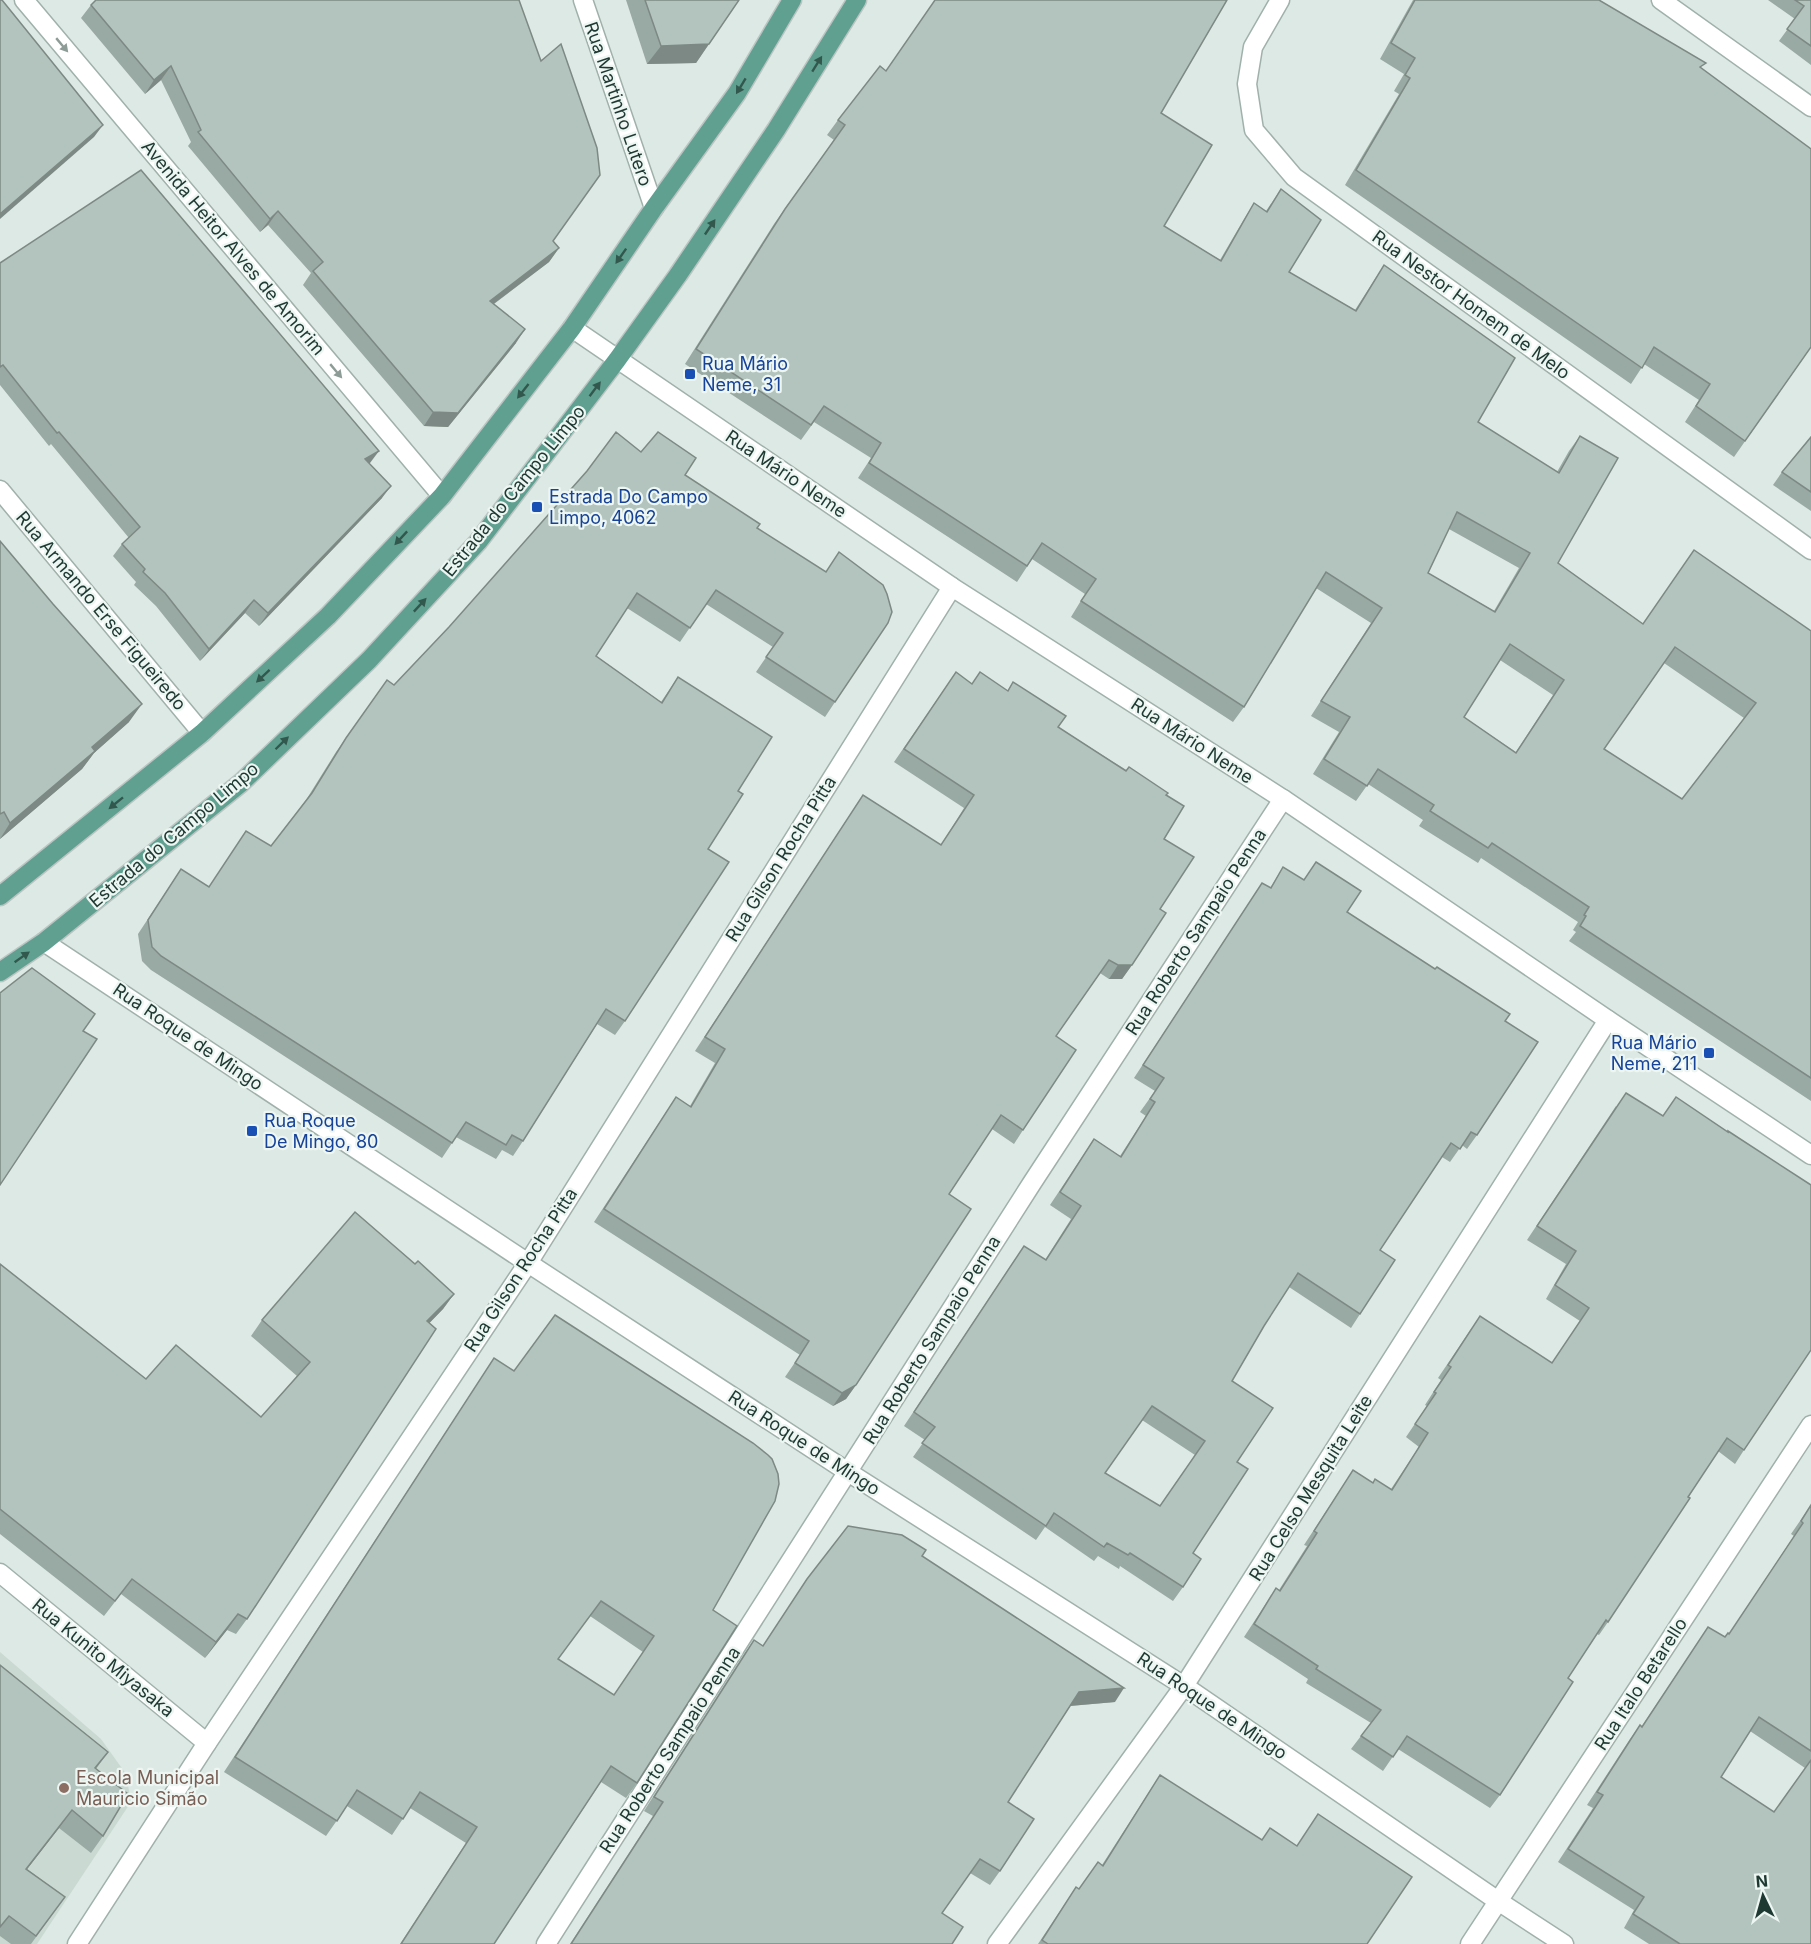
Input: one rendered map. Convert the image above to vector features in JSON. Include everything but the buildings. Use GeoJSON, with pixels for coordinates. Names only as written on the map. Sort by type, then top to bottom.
{"type":"FeatureCollection","features":[{"type":"Feature","properties":{"kind":"main road"},"geometry":{"type":"LineString","coordinates":[[0,896],[202,733],[328,616],[442,496],[572,328],[654,208],[737,93],[792,0]]}},
{"type":"Feature","properties":{"kind":"main road","name":"Estrada do Campo Limpo"},"geometry":{"type":"LineString","coordinates":[[0,972],[44,942],[241,783],[369,660],[478,542],[617,360],[678,275],[776,130],[857,0]]}},
{"type":"Feature","properties":{"kind":"street","name":"Avenida Heitor Alves de Amorim"},"geometry":{"type":"LineString","coordinates":[[24,0],[442,496]]}},
{"type":"Feature","properties":{"kind":"street","name":"Rua Martinho Lutero"},"geometry":{"type":"LineString","coordinates":[[583,0],[654,208]]}},
{"type":"Feature","properties":{"kind":"street","name":"Rua Nestor Homem de Melo"},"geometry":{"type":"LineString","coordinates":[[1280,0],[1253,47],[1247,84],[1254,130],[1294,177],[1811,550]]}},
{"type":"Feature","properties":{"kind":"street"},"geometry":{"type":"LineString","coordinates":[[1661,0],[1811,107]]}},
{"type":"Feature","properties":{"kind":"street","name":"Rua Mário Neme"},"geometry":{"type":"LineString","coordinates":[[572,328],[952,586],[1283,799],[1811,1155]]}},
{"type":"Feature","properties":{"kind":"street","name":"Rua Armando Erse Figueiredo"},"geometry":{"type":"LineString","coordinates":[[0,490],[202,733]]}},
{"type":"Feature","properties":{"kind":"street","name":"Rua Gilson Rocha Pitta"},"geometry":{"type":"LineString","coordinates":[[77,1944],[207,1743],[528,1263],[952,586]]}},
{"type":"Feature","properties":{"kind":"street","name":"Rua Roberto Sampaio Penna"},"geometry":{"type":"LineString","coordinates":[[546,1944],[1032,1183],[1283,799]]}},
{"type":"Feature","properties":{"kind":"street","name":"Rua Roque de Mingo"},"geometry":{"type":"LineString","coordinates":[[44,942],[848,1472],[1184,1686],[1564,1944]]}},
{"type":"Feature","properties":{"kind":"street","name":"Rua Celso Mesquita Leite"},"geometry":{"type":"LineString","coordinates":[[997,1944],[1184,1686],[1608,1020]]}},
{"type":"Feature","properties":{"kind":"street","name":"Rua Italo Betarello"},"geometry":{"type":"LineString","coordinates":[[1470,1944],[1811,1425]]}},
{"type":"Feature","properties":{"kind":"street","name":"Rua Kunito Miyasaka"},"geometry":{"type":"LineString","coordinates":[[0,1573],[207,1743]]}},
{"type":"Feature","properties":{"kind":"shaded area","name":"Escola Municipal Mauricio Simão"},"geometry":{"type":"Polygon","coordinates":[[[0,1652],[101,1739],[126,1774],[131,1802],[37,1944],[0,1944],[0,1652]]]}},
{"type":"Feature","properties":{"kind":"place","name":"Rua Mário Neme, 31"},"geometry":{"type":"Point","coordinates":[690,374]}},
{"type":"Feature","properties":{"kind":"place","name":"Estrada Do Campo Limpo, 4062"},"geometry":{"type":"Point","coordinates":[537,507]}},
{"type":"Feature","properties":{"kind":"place","name":"Rua Mário Neme, 211"},"geometry":{"type":"Point","coordinates":[1709,1053]}},
{"type":"Feature","properties":{"kind":"place","name":"Rua Roque De Mingo, 80"},"geometry":{"type":"Point","coordinates":[252,1131]}},
{"type":"Feature","properties":{"kind":"place","name":"Escola Municipal Mauricio Simão"},"geometry":{"type":"Point","coordinates":[64,1788]}}]}
